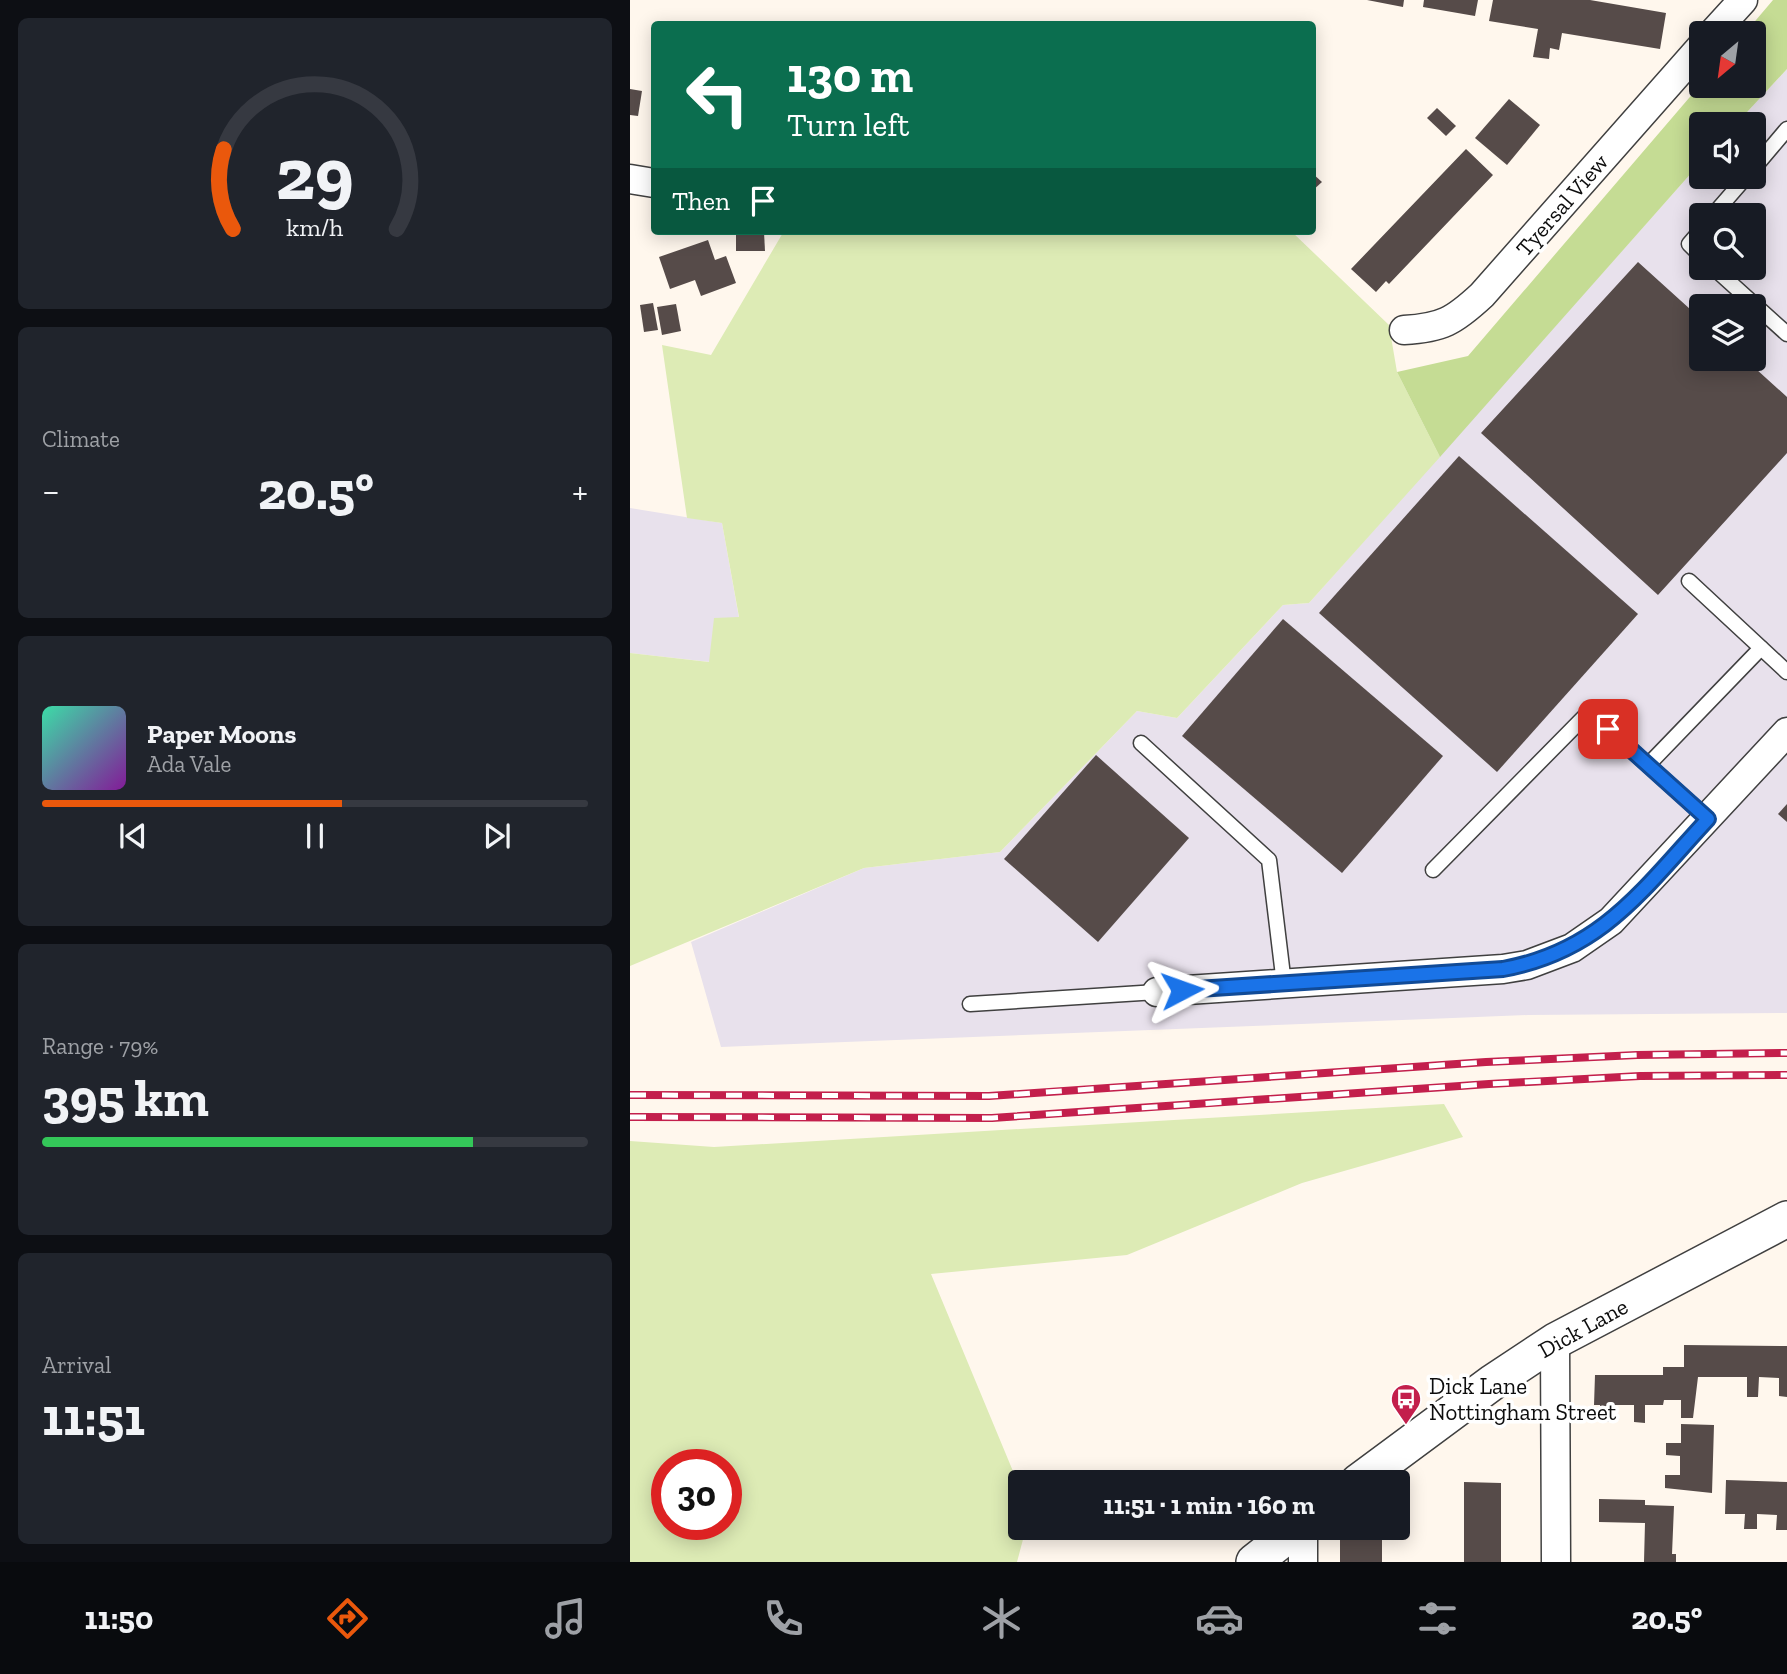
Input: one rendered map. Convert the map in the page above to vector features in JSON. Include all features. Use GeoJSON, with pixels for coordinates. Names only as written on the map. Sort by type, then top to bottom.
{"type":"FeatureCollection","features":[{"type":"Feature","properties":{"kind":"street"},"geometry":{"type":"LineString","coordinates":[[1724,21],[1743,0]]}},
{"type":"Feature","properties":{"kind":"street","name":"Tyersal View"},"geometry":{"type":"LineString","coordinates":[[1404,331],[1434,328],[1446,323],[1458,317],[1482,295],[1689,61]]}},
{"type":"Feature","properties":{"kind":"street"},"geometry":{"type":"LineString","coordinates":[[630,179],[651,182]]}},
{"type":"Feature","properties":{"kind":"street"},"geometry":{"type":"LineString","coordinates":[[1157,992],[1503,969],[1550,958],[1572,948],[1611,922],[1787,732]]}},
{"type":"Feature","properties":{"kind":"street","name":"Dick Lane"},"geometry":{"type":"LineString","coordinates":[[1374,1470],[1493,1382],[1555,1341],[1787,1219]]}},
{"type":"Feature","properties":{"kind":"street"},"geometry":{"type":"LineString","coordinates":[[1555,1341],[1556,1562]]}},
{"type":"Feature","properties":{"kind":"street"},"geometry":{"type":"LineString","coordinates":[[1254,1562],[1282,1540]]}},
{"type":"Feature","properties":{"kind":"street"},"geometry":{"type":"LineString","coordinates":[[1303,1540],[1303,1562]]}},
{"type":"Feature","properties":{"kind":"lane"},"geometry":{"type":"LineString","coordinates":[[1766,154],[1787,129]]}},
{"type":"Feature","properties":{"kind":"lane"},"geometry":{"type":"LineString","coordinates":[[1723,203],[1736,189]]}},
{"type":"Feature","properties":{"kind":"lane"},"geometry":{"type":"LineString","coordinates":[[1727,280],[1787,334]]}},
{"type":"Feature","properties":{"kind":"lane"},"geometry":{"type":"LineString","coordinates":[[1689,581],[1787,672]]}},
{"type":"Feature","properties":{"kind":"lane"},"geometry":{"type":"LineString","coordinates":[[1648,765],[1761,648]]}},
{"type":"Feature","properties":{"kind":"lane"},"geometry":{"type":"LineString","coordinates":[[1433,870],[1589,712],[1708,819]]}},
{"type":"Feature","properties":{"kind":"lane"},"geometry":{"type":"LineString","coordinates":[[1141,743],[1269,860],[1284,984]]}},
{"type":"Feature","properties":{"kind":"lane"},"geometry":{"type":"LineString","coordinates":[[970,1004],[1157,992]]}},
{"type":"Feature","properties":{"kind":"shaded area"},"geometry":{"type":"Polygon","coordinates":[[[1787,69],[1787,1013],[1528,1015],[721,1047],[691,942],[864,868],[1000,852],[1137,711],[1177,718],[1283,605],[1309,603],[1689,176],[1689,189],[1766,189],[1766,112],[1747,112],[1760,98],[1766,98],[1766,92],[1787,69]]]}},
{"type":"Feature","properties":{"kind":"shaded area"},"geometry":{"type":"Polygon","coordinates":[[[630,508],[722,523],[739,618],[710,662],[630,653],[630,508]]]}},
{"type":"Feature","properties":{"kind":"green space"},"geometry":{"type":"Polygon","coordinates":[[[1773,0],[1787,0],[1787,69],[1766,92],[1766,21],[1755,21],[1773,0]]]}},
{"type":"Feature","properties":{"kind":"green space"},"geometry":{"type":"Polygon","coordinates":[[[1689,98],[1760,98],[1747,112],[1689,112],[1689,176],[1440,457],[1397,372],[1468,356],[1689,98]]]}},
{"type":"Feature","properties":{"kind":"green space"},"geometry":{"type":"Polygon","coordinates":[[[782,235],[1295,235],[1389,325],[1397,372],[1440,457],[1309,603],[1283,605],[1177,718],[1137,711],[1000,852],[864,868],[630,966],[630,653],[709,662],[714,618],[739,617],[722,523],[687,518],[662,345],[711,355],[782,235]]]}},
{"type":"Feature","properties":{"kind":"green space"},"geometry":{"type":"Polygon","coordinates":[[[1444,1104],[1463,1137],[1302,1183],[1127,1255],[931,1274],[1013,1470],[1008,1470],[1008,1540],[1023,1540],[1017,1562],[630,1562],[630,1141],[714,1147],[1444,1104]]]}},
{"type":"Feature","properties":{"kind":"building"},"geometry":{"type":"Polygon","coordinates":[[[1367,0],[1404,0],[1403,7],[1367,0]]]}},
{"type":"Feature","properties":{"kind":"building"},"geometry":{"type":"Polygon","coordinates":[[[1424,0],[1478,0],[1475,16],[1423,7],[1424,0]]]}},
{"type":"Feature","properties":{"kind":"building"},"geometry":{"type":"Polygon","coordinates":[[[1493,0],[1590,0],[1666,13],[1660,49],[1562,33],[1559,50],[1550,48],[1549,59],[1533,57],[1538,29],[1489,21],[1493,0]]]}},
{"type":"Feature","properties":{"kind":"building"},"geometry":{"type":"Polygon","coordinates":[[[630,89],[642,91],[638,116],[630,115],[630,89]]]}},
{"type":"Feature","properties":{"kind":"building"},"geometry":{"type":"Polygon","coordinates":[[[1509,99],[1540,125],[1507,165],[1475,138],[1509,99]]]}},
{"type":"Feature","properties":{"kind":"building"},"geometry":{"type":"Polygon","coordinates":[[[1437,108],[1456,126],[1446,136],[1427,118],[1437,108]]]}},
{"type":"Feature","properties":{"kind":"building"},"geometry":{"type":"Polygon","coordinates":[[[1466,149],[1493,175],[1389,284],[1386,281],[1376,292],[1351,269],[1466,149]]]}},
{"type":"Feature","properties":{"kind":"building"},"geometry":{"type":"Polygon","coordinates":[[[1316,177],[1322,182],[1316,187],[1316,177]]]}},
{"type":"Feature","properties":{"kind":"building"},"geometry":{"type":"Polygon","coordinates":[[[736,235],[764,235],[765,251],[736,251],[736,235]]]}},
{"type":"Feature","properties":{"kind":"building"},"geometry":{"type":"Polygon","coordinates":[[[708,240],[715,260],[726,256],[736,283],[701,296],[695,280],[670,289],[659,257],[708,240]]]}},
{"type":"Feature","properties":{"kind":"building"},"geometry":{"type":"Polygon","coordinates":[[[1638,262],[1689,308],[1689,371],[1758,371],[1787,397],[1787,453],[1658,595],[1481,433],[1638,262]]]}},
{"type":"Feature","properties":{"kind":"building"},"geometry":{"type":"Polygon","coordinates":[[[653,303],[658,330],[644,332],[640,305],[653,303]]]}},
{"type":"Feature","properties":{"kind":"building"},"geometry":{"type":"Polygon","coordinates":[[[676,304],[681,331],[662,335],[657,307],[676,304]]]}},
{"type":"Feature","properties":{"kind":"building"},"geometry":{"type":"Polygon","coordinates":[[[1459,456],[1638,614],[1497,772],[1319,613],[1459,456]]]}},
{"type":"Feature","properties":{"kind":"building"},"geometry":{"type":"Polygon","coordinates":[[[1283,619],[1443,756],[1342,873],[1182,736],[1283,619]]]}},
{"type":"Feature","properties":{"kind":"building"},"geometry":{"type":"Polygon","coordinates":[[[1096,755],[1189,838],[1098,942],[1004,859],[1096,755]]]}},
{"type":"Feature","properties":{"kind":"building"},"geometry":{"type":"Polygon","coordinates":[[[1787,804],[1787,822],[1778,814],[1787,804]]]}},
{"type":"Feature","properties":{"kind":"building"},"geometry":{"type":"Polygon","coordinates":[[[1684,1345],[1787,1346],[1787,1397],[1779,1396],[1779,1378],[1759,1377],[1758,1397],[1747,1397],[1747,1377],[1698,1377],[1693,1418],[1681,1418],[1681,1400],[1664,1400],[1663,1405],[1645,1405],[1645,1423],[1634,1422],[1634,1405],[1614,1405],[1614,1422],[1600,1422],[1600,1405],[1594,1405],[1595,1375],[1663,1375],[1663,1367],[1684,1367],[1684,1345]]]}},
{"type":"Feature","properties":{"kind":"building"},"geometry":{"type":"Polygon","coordinates":[[[1681,1424],[1714,1425],[1712,1493],[1665,1488],[1665,1475],[1680,1475],[1680,1456],[1666,1455],[1666,1443],[1681,1443],[1681,1424]]]}},
{"type":"Feature","properties":{"kind":"building"},"geometry":{"type":"Polygon","coordinates":[[[1726,1480],[1787,1482],[1787,1530],[1776,1530],[1777,1515],[1757,1514],[1757,1529],[1744,1529],[1745,1514],[1725,1514],[1726,1480]]]}},
{"type":"Feature","properties":{"kind":"building"},"geometry":{"type":"Polygon","coordinates":[[[1464,1482],[1501,1483],[1501,1562],[1464,1562],[1464,1482]]]}},
{"type":"Feature","properties":{"kind":"building"},"geometry":{"type":"Polygon","coordinates":[[[1599,1499],[1645,1500],[1645,1505],[1674,1506],[1672,1554],[1676,1554],[1676,1562],[1644,1562],[1645,1523],[1599,1522],[1599,1499]]]}},
{"type":"Feature","properties":{"kind":"building"},"geometry":{"type":"Polygon","coordinates":[[[1340,1540],[1382,1540],[1382,1562],[1340,1562],[1340,1540]]]}},
{"type":"Feature","properties":{"kind":"railway"},"geometry":{"type":"LineString","coordinates":[[630,1095],[989,1096],[1486,1062],[1637,1055],[1787,1053]]}},
{"type":"Feature","properties":{"kind":"railway"},"geometry":{"type":"LineString","coordinates":[[630,1117],[992,1118],[1489,1084],[1640,1076],[1787,1075]]}},
{"type":"Feature","properties":{"kind":"place","name":"Dick Lane Nottingham Street"},"geometry":{"type":"Point","coordinates":[1406,1426]}},
{"type":"Feature","properties":{"kind":"route"},"geometry":{"type":"LineString","coordinates":[[1182,990],[1503,969],[1550,958],[1592,936],[1629,905],[1708,819],[1608,729]]}}]}
